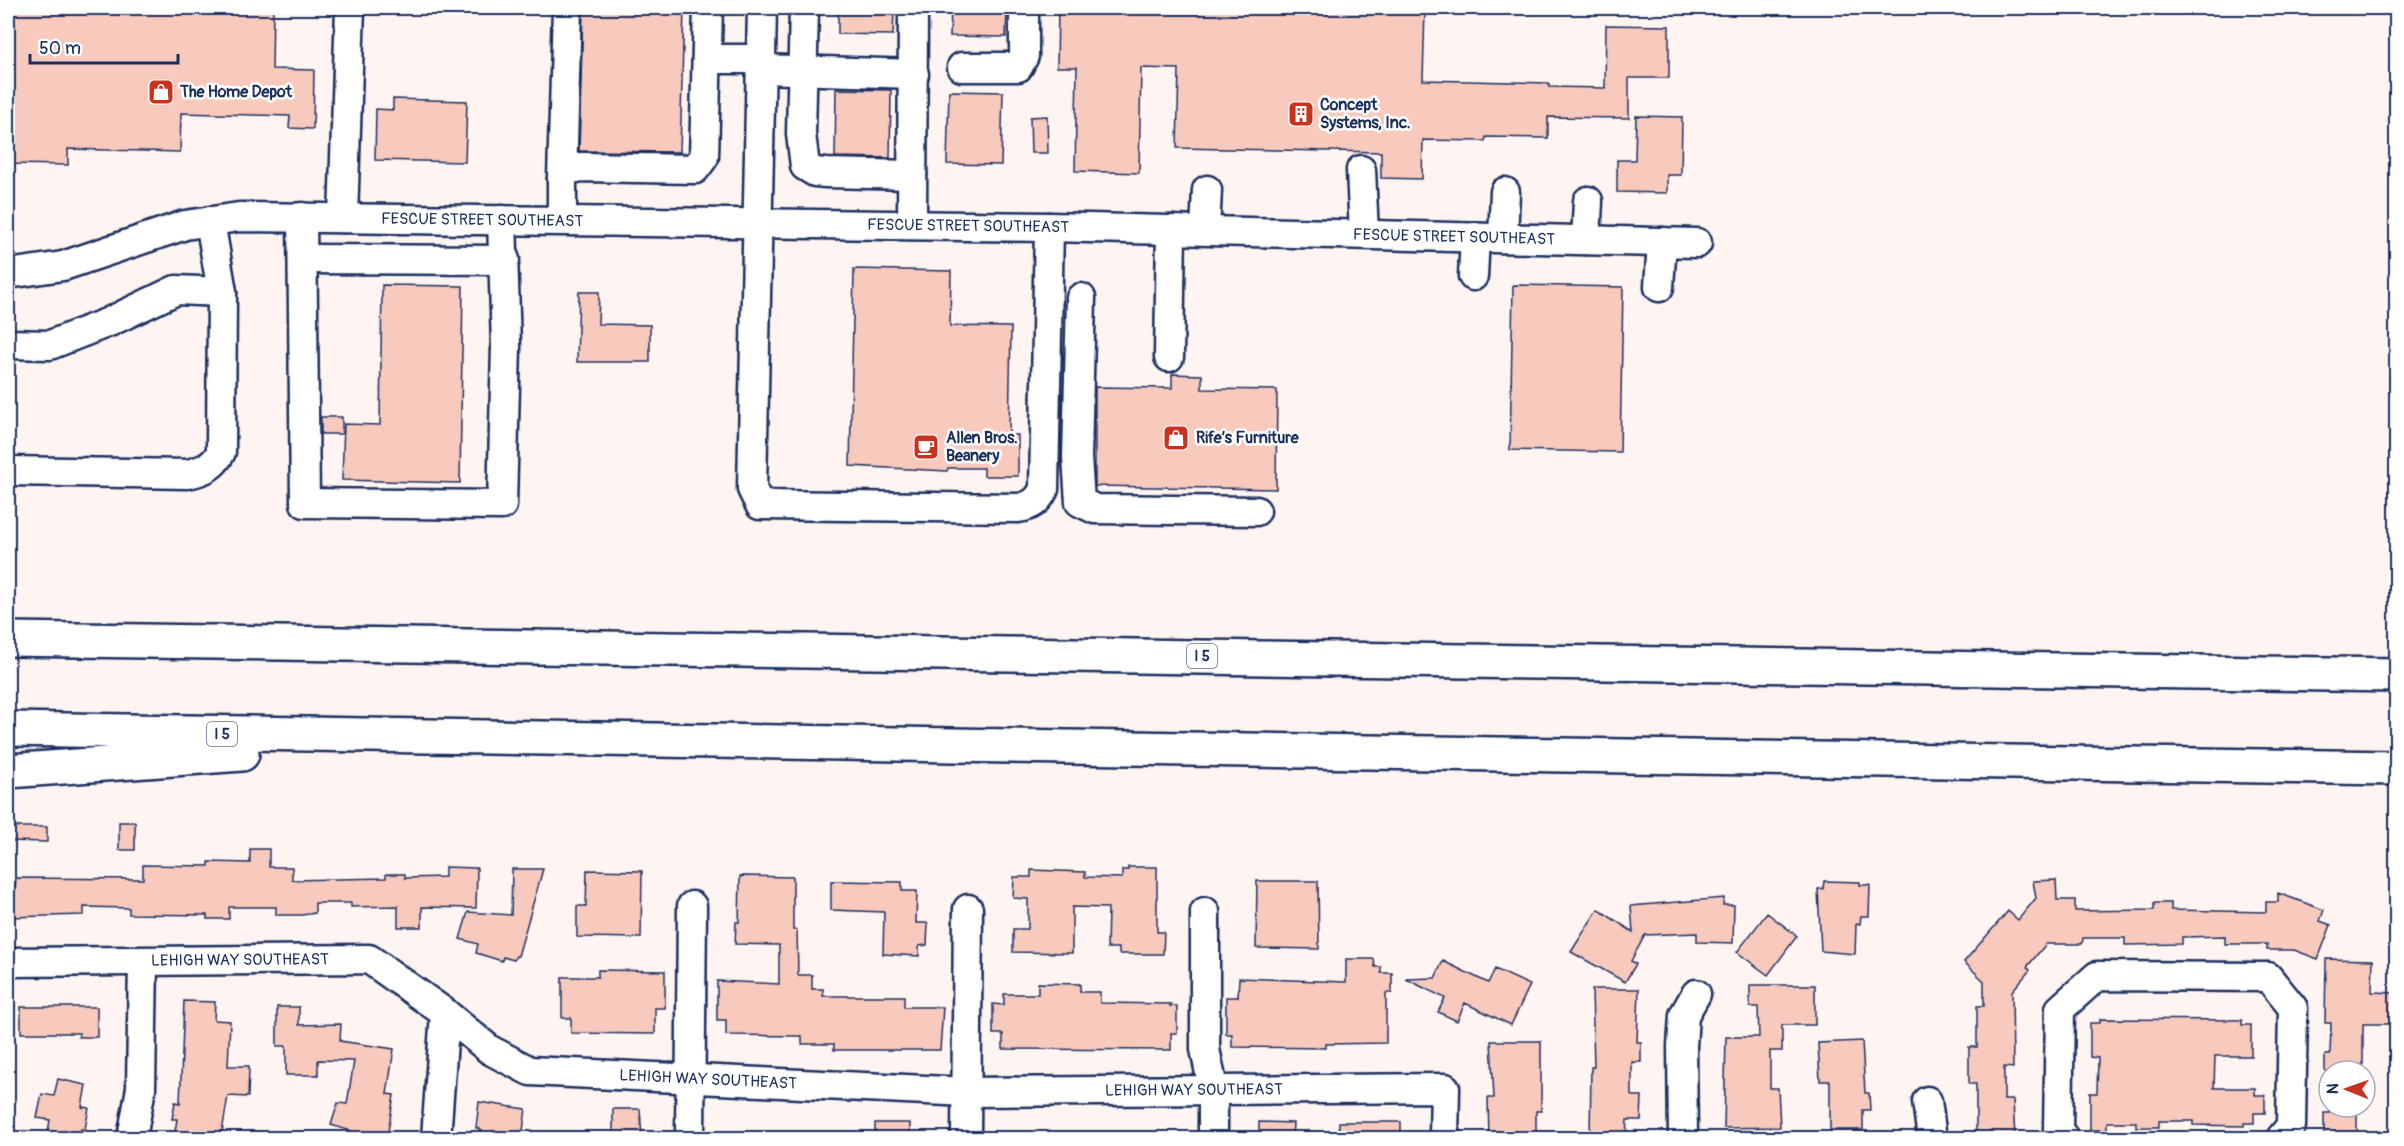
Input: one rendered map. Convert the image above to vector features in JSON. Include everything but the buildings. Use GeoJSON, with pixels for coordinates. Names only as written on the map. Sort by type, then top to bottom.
{"type":"FeatureCollection","features":[{"type":"Feature","properties":{"kind":"highway","name":"I 5"},"geometry":{"type":"LineString","coordinates":[[8,639],[2397,675]]}},
{"type":"Feature","properties":{"kind":"highway","name":"I 5"},"geometry":{"type":"LineString","coordinates":[[8,729],[437,740],[1743,755],[2397,768]]}},
{"type":"Feature","properties":{"kind":"highway"},"geometry":{"type":"LineString","coordinates":[[8,771],[437,740]]}},
{"type":"Feature","properties":{"kind":"street"},"geometry":{"type":"LineString","coordinates":[[343,218],[350,8]]}},
{"type":"Feature","properties":{"kind":"street"},"geometry":{"type":"LineString","coordinates":[[562,220],[567,8]]}},
{"type":"Feature","properties":{"kind":"street"},"geometry":{"type":"LineString","coordinates":[[562,178],[567,170],[581,166],[695,169],[705,157],[708,8]]}},
{"type":"Feature","properties":{"kind":"street"},"geometry":{"type":"LineString","coordinates":[[762,8],[752,489],[760,505],[1018,508],[1034,504],[1044,489],[1049,227]]}},
{"type":"Feature","properties":{"kind":"street"},"geometry":{"type":"LineString","coordinates":[[804,8],[802,152],[805,166],[815,172],[826,173],[912,175]]}},
{"type":"Feature","properties":{"kind":"street"},"geometry":{"type":"LineString","coordinates":[[912,225],[913,8]]}},
{"type":"Feature","properties":{"kind":"street"},"geometry":{"type":"LineString","coordinates":[[962,67],[1018,67],[1024,56],[1024,8]]}},
{"type":"Feature","properties":{"kind":"street"},"geometry":{"type":"LineString","coordinates":[[707,59],[761,64],[802,71],[914,74]]}},
{"type":"Feature","properties":{"kind":"street"},"geometry":{"type":"LineString","coordinates":[[1361,170],[1364,234]]}},
{"type":"Feature","properties":{"kind":"street"},"geometry":{"type":"LineString","coordinates":[[1205,230],[1207,190]]}},
{"type":"Feature","properties":{"kind":"street"},"geometry":{"type":"LineString","coordinates":[[1503,238],[1505,192]]}},
{"type":"Feature","properties":{"kind":"street"},"geometry":{"type":"LineString","coordinates":[[1586,240],[1588,201]]}},
{"type":"Feature","properties":{"kind":"street","name":"FESCUE STREET SOUTHEAST"},"geometry":{"type":"LineString","coordinates":[[8,274],[63,266],[185,225],[239,217],[1049,227],[1697,243]]}},
{"type":"Feature","properties":{"kind":"street"},"geometry":{"type":"LineString","coordinates":[[302,218],[305,503],[502,505],[505,260],[502,220]]}},
{"type":"Feature","properties":{"kind":"street"},"geometry":{"type":"LineString","coordinates":[[8,471],[188,474],[215,464],[221,452],[222,436],[222,292],[210,221]]}},
{"type":"Feature","properties":{"kind":"street"},"geometry":{"type":"LineString","coordinates":[[1169,357],[1171,230]]}},
{"type":"Feature","properties":{"kind":"street"},"geometry":{"type":"LineString","coordinates":[[1473,276],[1475,237]]}},
{"type":"Feature","properties":{"kind":"street"},"geometry":{"type":"LineString","coordinates":[[1659,287],[1662,242]]}},
{"type":"Feature","properties":{"kind":"street"},"geometry":{"type":"LineString","coordinates":[[303,259],[505,260]]}},
{"type":"Feature","properties":{"kind":"street"},"geometry":{"type":"LineString","coordinates":[[8,344],[50,345],[109,322],[176,290],[222,292]]}},
{"type":"Feature","properties":{"kind":"street"},"geometry":{"type":"LineString","coordinates":[[1081,298],[1077,457],[1080,502],[1095,509],[1256,511]]}},
{"type":"Feature","properties":{"kind":"street"},"geometry":{"type":"LineString","coordinates":[[690,1138],[692,906]]}},
{"type":"Feature","properties":{"kind":"street"},"geometry":{"type":"LineString","coordinates":[[966,1138],[968,909]]}},
{"type":"Feature","properties":{"kind":"street"},"geometry":{"type":"LineString","coordinates":[[1205,912],[1205,1049],[1213,1088],[1213,1138]]}},
{"type":"Feature","properties":{"kind":"street","name":"LEHIGH WAY SOUTHEAST"},"geometry":{"type":"LineString","coordinates":[[8,962],[369,959],[445,1013],[490,1050],[530,1071],[968,1092],[1213,1088],[1445,1088],[1444,1138]]}},
{"type":"Feature","properties":{"kind":"street"},"geometry":{"type":"LineString","coordinates":[[132,1138],[141,1088],[143,962]]}},
{"type":"Feature","properties":{"kind":"street"},"geometry":{"type":"LineString","coordinates":[[2064,1138],[2058,1130],[2060,1009],[2097,976],[2268,977],[2293,1008],[2291,1126],[2281,1138]]}},
{"type":"Feature","properties":{"kind":"street"},"geometry":{"type":"LineString","coordinates":[[1683,1138],[1684,1016],[1696,994]]}},
{"type":"Feature","properties":{"kind":"street"},"geometry":{"type":"LineString","coordinates":[[436,1138],[445,1013]]}},
{"type":"Feature","properties":{"kind":"street"},"geometry":{"type":"LineString","coordinates":[[1928,1101],[1932,1138]]}},
{"type":"Feature","properties":{"kind":"place","name":"The Home Depot"},"geometry":{"type":"Point","coordinates":[161,92]}},
{"type":"Feature","properties":{"kind":"place","name":"Concept Systems, Inc."},"geometry":{"type":"Point","coordinates":[1301,114]}},
{"type":"Feature","properties":{"kind":"place","name":"Rife’s Furniture"},"geometry":{"type":"Point","coordinates":[1176,438]}},
{"type":"Feature","properties":{"kind":"place","name":"Allen Bros. Beanery"},"geometry":{"type":"Point","coordinates":[926,447]}}]}
